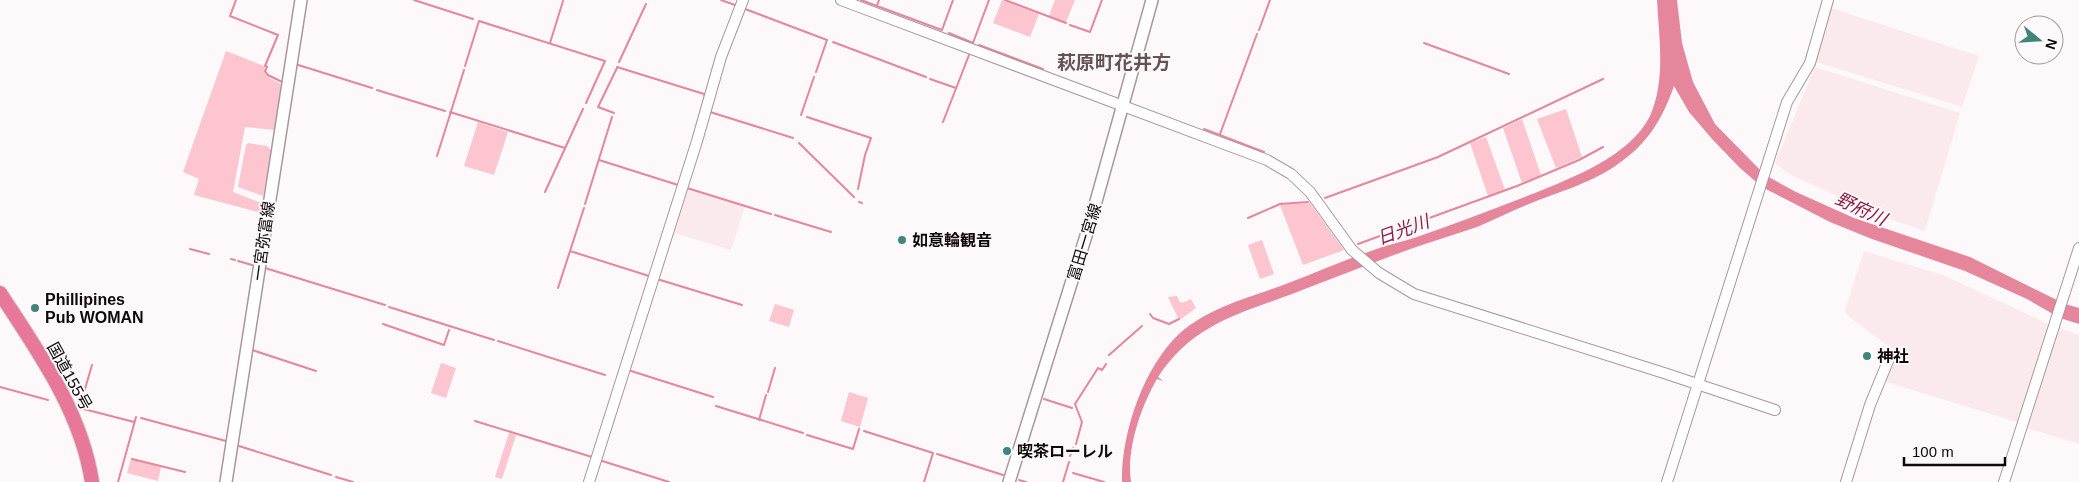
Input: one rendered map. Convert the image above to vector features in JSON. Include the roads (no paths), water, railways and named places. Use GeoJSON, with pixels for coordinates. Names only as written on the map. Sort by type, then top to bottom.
{"type":"FeatureCollection","features":[{"type":"Feature","properties":{"kind":"highway","name":"国道155号"},"geometry":{"type":"LineString","coordinates":[[0,294],[67,400],[83,443],[92,482]]}},
{"type":"Feature","properties":{"kind":"highway","name":"国道155号"},"geometry":{"type":"LineString","coordinates":[[0,310],[58,404],[78,459],[82,482]]}},
{"type":"Feature","properties":{"kind":"main road","name":"一宮弥富線"},"geometry":{"type":"LineString","coordinates":[[226,482],[301,0]]}},
{"type":"Feature","properties":{"kind":"main road","name":"富田一宮線"},"geometry":{"type":"LineString","coordinates":[[1010,482],[1075,272],[1152,0]]}},
{"type":"Feature","properties":{"kind":"street"},"geometry":{"type":"LineString","coordinates":[[589,482],[697,141],[721,57],[743,0]]}},
{"type":"Feature","properties":{"kind":"street"},"geometry":{"type":"LineString","coordinates":[[841,0],[1260,157],[1280,167],[1310,192],[1352,250],[1379,273],[1406,290],[1428,299],[1775,410]]}},
{"type":"Feature","properties":{"kind":"street"},"geometry":{"type":"LineString","coordinates":[[1667,482],[1787,102],[1810,63],[1828,0]]}},
{"type":"Feature","properties":{"kind":"street"},"geometry":{"type":"LineString","coordinates":[[2004,482],[2079,248]]}},
{"type":"Feature","properties":{"kind":"street"},"geometry":{"type":"LineString","coordinates":[[1846,482],[1870,405],[1888,361]]}},
{"type":"Feature","properties":{"kind":"waterway"},"geometry":{"type":"LineString","coordinates":[[236,0],[230,16],[278,35],[265,66],[267,67],[265,71],[268,75],[282,82]]}},
{"type":"Feature","properties":{"kind":"waterway"},"geometry":{"type":"LineString","coordinates":[[414,0],[473,19]]}},
{"type":"Feature","properties":{"kind":"waterway"},"geometry":{"type":"LineString","coordinates":[[721,0],[735,5]]}},
{"type":"Feature","properties":{"kind":"waterway"},"geometry":{"type":"LineString","coordinates":[[861,0],[942,30]]}},
{"type":"Feature","properties":{"kind":"waterway"},"geometry":{"type":"LineString","coordinates":[[877,6],[879,0]]}},
{"type":"Feature","properties":{"kind":"waterway"},"geometry":{"type":"LineString","coordinates":[[942,30],[953,0]]}},
{"type":"Feature","properties":{"kind":"waterway"},"geometry":{"type":"LineString","coordinates":[[949,33],[973,43],[989,0]]}},
{"type":"Feature","properties":{"kind":"waterway"},"geometry":{"type":"LineString","coordinates":[[1005,0],[1066,23]]}},
{"type":"Feature","properties":{"kind":"waterway"},"geometry":{"type":"LineString","coordinates":[[1070,25],[1090,32],[1102,0]]}},
{"type":"Feature","properties":{"kind":"waterway"},"geometry":{"type":"LineString","coordinates":[[1259,30],[1270,0]]}},
{"type":"Feature","properties":{"kind":"waterway"},"geometry":{"type":"LineString","coordinates":[[550,43],[563,1]]}},
{"type":"Feature","properties":{"kind":"waterway"},"geometry":{"type":"LineString","coordinates":[[619,62],[646,4]]}},
{"type":"Feature","properties":{"kind":"waterway"},"geometry":{"type":"LineString","coordinates":[[745,9],[827,40],[816,72]]}},
{"type":"Feature","properties":{"kind":"waterway"},"geometry":{"type":"LineString","coordinates":[[465,66],[479,21],[605,61],[586,103]]}},
{"type":"Feature","properties":{"kind":"waterway"},"geometry":{"type":"LineString","coordinates":[[1220,134],[1257,34]]}},
{"type":"Feature","properties":{"kind":"waterway"},"geometry":{"type":"LineString","coordinates":[[833,42],[926,77]]}},
{"type":"Feature","properties":{"kind":"waterway"},"geometry":{"type":"LineString","coordinates":[[1424,43],[1509,74]]}},
{"type":"Feature","properties":{"kind":"waterway"},"geometry":{"type":"LineString","coordinates":[[979,45],[1043,69]]}},
{"type":"Feature","properties":{"kind":"waterway"},"geometry":{"type":"LineString","coordinates":[[943,122],[969,55]]}},
{"type":"Feature","properties":{"kind":"waterway"},"geometry":{"type":"LineString","coordinates":[[295,64],[372,88]]}},
{"type":"Feature","properties":{"kind":"waterway"},"geometry":{"type":"LineString","coordinates":[[617,67],[704,94],[705,98]]}},
{"type":"Feature","properties":{"kind":"waterway"},"geometry":{"type":"LineString","coordinates":[[614,113],[598,107],[617,68]]}},
{"type":"Feature","properties":{"kind":"waterway"},"geometry":{"type":"LineString","coordinates":[[437,156],[464,70]]}},
{"type":"Feature","properties":{"kind":"waterway"},"geometry":{"type":"LineString","coordinates":[[801,115],[814,77]]}},
{"type":"Feature","properties":{"kind":"waterway"},"geometry":{"type":"LineString","coordinates":[[930,79],[956,88]]}},
{"type":"Feature","properties":{"kind":"waterway"},"geometry":{"type":"LineString","coordinates":[[1325,198],[1438,157],[1603,79]]}},
{"type":"Feature","properties":{"kind":"waterway"},"geometry":{"type":"LineString","coordinates":[[377,90],[445,111]]}},
{"type":"Feature","properties":{"kind":"waterway"},"geometry":{"type":"LineString","coordinates":[[545,192],[583,109]]}},
{"type":"Feature","properties":{"kind":"waterway"},"geometry":{"type":"LineString","coordinates":[[450,112],[565,148]]}},
{"type":"Feature","properties":{"kind":"waterway"},"geometry":{"type":"LineString","coordinates":[[710,112],[793,138]]}},
{"type":"Feature","properties":{"kind":"waterway"},"geometry":{"type":"LineString","coordinates":[[585,204],[612,117]]}},
{"type":"Feature","properties":{"kind":"waterway"},"geometry":{"type":"LineString","coordinates":[[807,117],[871,138],[865,155],[858,189]]}},
{"type":"Feature","properties":{"kind":"waterway"},"geometry":{"type":"LineString","coordinates":[[1204,129],[1264,152]]}},
{"type":"Feature","properties":{"kind":"waterway"},"geometry":{"type":"LineString","coordinates":[[799,143],[854,197]]}},
{"type":"Feature","properties":{"kind":"waterway","name":"日光川"},"geometry":{"type":"LineString","coordinates":[[1358,244],[1517,186],[1579,160],[1603,147]]}},
{"type":"Feature","properties":{"kind":"waterway"},"geometry":{"type":"LineString","coordinates":[[599,160],[678,185]]}},
{"type":"Feature","properties":{"kind":"waterway"},"geometry":{"type":"LineString","coordinates":[[687,188],[771,214]]}},
{"type":"Feature","properties":{"kind":"waterway"},"geometry":{"type":"LineString","coordinates":[[1248,218],[1280,204],[1308,202]]}},
{"type":"Feature","properties":{"kind":"waterway"},"geometry":{"type":"LineString","coordinates":[[558,288],[584,208]]}},
{"type":"Feature","properties":{"kind":"waterway"},"geometry":{"type":"LineString","coordinates":[[775,215],[831,232]]}},
{"type":"Feature","properties":{"kind":"waterway"},"geometry":{"type":"LineString","coordinates":[[190,249],[209,254]]}},
{"type":"Feature","properties":{"kind":"waterway"},"geometry":{"type":"LineString","coordinates":[[570,251],[649,276]]}},
{"type":"Feature","properties":{"kind":"waterway"},"geometry":{"type":"LineString","coordinates":[[231,259],[235,260]]}},
{"type":"Feature","properties":{"kind":"waterway"},"geometry":{"type":"LineString","coordinates":[[238,261],[252,265]]}},
{"type":"Feature","properties":{"kind":"waterway"},"geometry":{"type":"LineString","coordinates":[[265,268],[385,305]]}},
{"type":"Feature","properties":{"kind":"waterway"},"geometry":{"type":"LineString","coordinates":[[657,279],[742,305]]}},
{"type":"Feature","properties":{"kind":"waterway"},"geometry":{"type":"LineString","coordinates":[[389,307],[494,340]]}},
{"type":"Feature","properties":{"kind":"waterway"},"geometry":{"type":"LineString","coordinates":[[1150,314],[1153,318],[1169,324],[1179,319]]}},
{"type":"Feature","properties":{"kind":"waterway"},"geometry":{"type":"LineString","coordinates":[[383,324],[444,345],[449,330]]}},
{"type":"Feature","properties":{"kind":"waterway"},"geometry":{"type":"LineString","coordinates":[[1109,355],[1142,326]]}},
{"type":"Feature","properties":{"kind":"waterway"},"geometry":{"type":"LineString","coordinates":[[498,341],[605,375]]}},
{"type":"Feature","properties":{"kind":"waterway"},"geometry":{"type":"LineString","coordinates":[[252,350],[316,371]]}},
{"type":"Feature","properties":{"kind":"waterway"},"geometry":{"type":"LineString","coordinates":[[1076,444],[1082,422],[1075,404],[1098,368],[1102,370],[1106,364]]}},
{"type":"Feature","properties":{"kind":"waterway"},"geometry":{"type":"LineString","coordinates":[[80,406],[92,365]]}},
{"type":"Feature","properties":{"kind":"waterway"},"geometry":{"type":"LineString","coordinates":[[768,392],[775,368]]}},
{"type":"Feature","properties":{"kind":"waterway"},"geometry":{"type":"LineString","coordinates":[[628,370],[713,397]]}},
{"type":"Feature","properties":{"kind":"waterway"},"geometry":{"type":"LineString","coordinates":[[0,387],[48,400]]}},
{"type":"Feature","properties":{"kind":"waterway"},"geometry":{"type":"LineString","coordinates":[[759,420],[766,395]]}},
{"type":"Feature","properties":{"kind":"waterway"},"geometry":{"type":"LineString","coordinates":[[1044,399],[1072,408]]}},
{"type":"Feature","properties":{"kind":"waterway"},"geometry":{"type":"LineString","coordinates":[[716,406],[803,433]]}},
{"type":"Feature","properties":{"kind":"waterway"},"geometry":{"type":"LineString","coordinates":[[76,407],[134,422]]}},
{"type":"Feature","properties":{"kind":"waterway"},"geometry":{"type":"LineString","coordinates":[[118,482],[136,417]]}},
{"type":"Feature","properties":{"kind":"waterway"},"geometry":{"type":"LineString","coordinates":[[141,418],[226,441]]}},
{"type":"Feature","properties":{"kind":"waterway"},"geometry":{"type":"LineString","coordinates":[[475,421],[592,457]]}},
{"type":"Feature","properties":{"kind":"waterway"},"geometry":{"type":"LineString","coordinates":[[807,435],[853,449],[859,429]]}},
{"type":"Feature","properties":{"kind":"waterway"},"geometry":{"type":"LineString","coordinates":[[864,431],[933,453],[924,482]]}},
{"type":"Feature","properties":{"kind":"waterway"},"geometry":{"type":"LineString","coordinates":[[239,446],[331,475]]}},
{"type":"Feature","properties":{"kind":"waterway"},"geometry":{"type":"LineString","coordinates":[[1070,456],[1073,448]]}},
{"type":"Feature","properties":{"kind":"waterway"},"geometry":{"type":"LineString","coordinates":[[937,454],[1003,475]]}},
{"type":"Feature","properties":{"kind":"waterway"},"geometry":{"type":"LineString","coordinates":[[132,459],[185,472]]}},
{"type":"Feature","properties":{"kind":"waterway"},"geometry":{"type":"LineString","coordinates":[[599,460],[669,482]]}},
{"type":"Feature","properties":{"kind":"waterway"},"geometry":{"type":"LineString","coordinates":[[1063,482],[1069,462]]}},
{"type":"Feature","properties":{"kind":"waterway"},"geometry":{"type":"LineString","coordinates":[[1073,473],[1104,482]]}},
{"type":"Feature","properties":{"kind":"waterway"},"geometry":{"type":"LineString","coordinates":[[336,477],[353,482]]}},
{"type":"Feature","properties":{"kind":"waterway"},"geometry":{"type":"LineString","coordinates":[[1019,480],[1026,482]]}},
{"type":"Feature","properties":{"kind":"place","name":"如意輪観音"},"geometry":{"type":"Point","coordinates":[902,240]}},
{"type":"Feature","properties":{"kind":"place","name":"Phillipines Pub WOMAN"},"geometry":{"type":"Point","coordinates":[35,308]}},
{"type":"Feature","properties":{"kind":"place","name":"神社"},"geometry":{"type":"Point","coordinates":[1867,356]}},
{"type":"Feature","properties":{"kind":"place","name":"喫茶ローレル"},"geometry":{"type":"Point","coordinates":[1007,451]}},
{"type":"Feature","properties":{"kind":"district","name":"萩原町花井方"},"geometry":{"type":"Point","coordinates":[1114,62]}},
{"type":"Feature","properties":{"kind":"water label","name":"野府川"},"geometry":{"type":"Point","coordinates":[1861,209]}}]}
